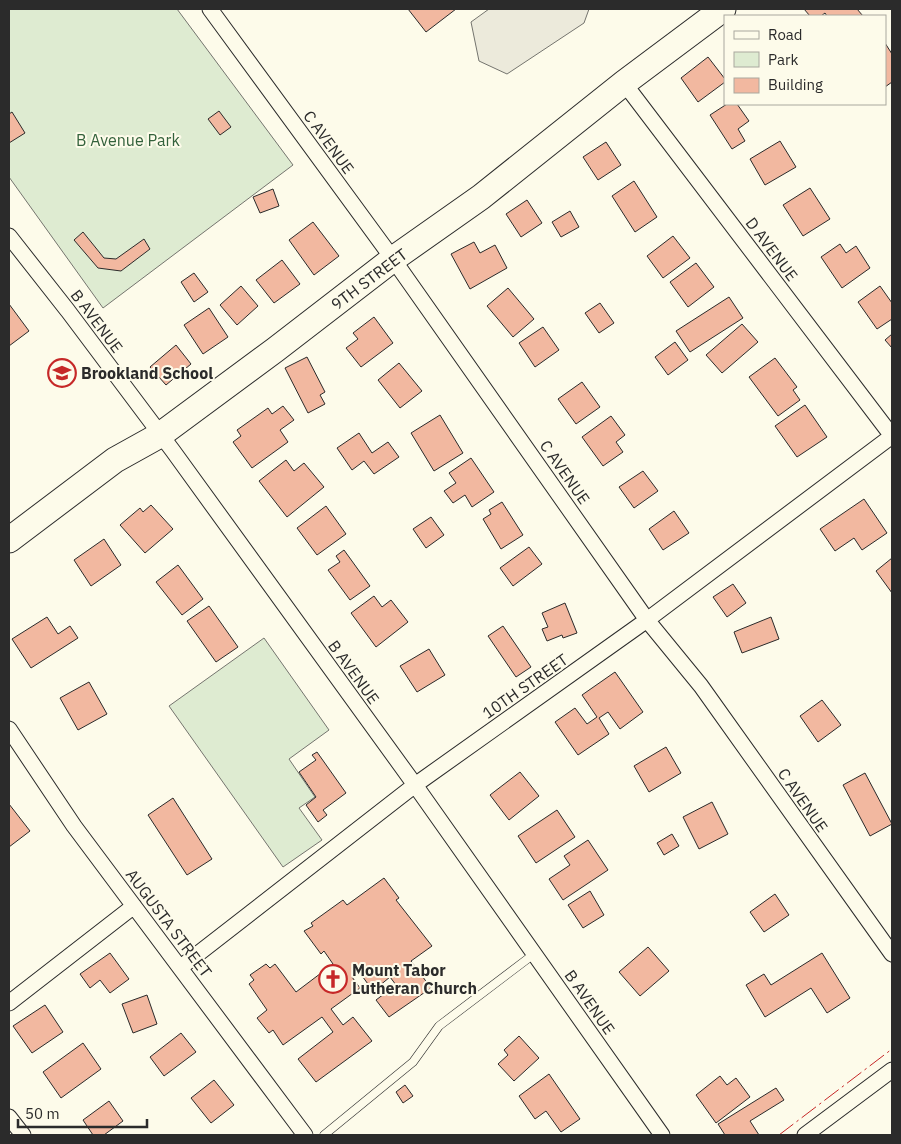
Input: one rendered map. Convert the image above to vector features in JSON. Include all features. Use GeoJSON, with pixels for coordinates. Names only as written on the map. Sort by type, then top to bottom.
{"type":"FeatureCollection","features":[{"type":"Feature","properties":{"kind":"main road","name":"9TH STREET"},"geometry":{"type":"LineString","coordinates":[[9,540],[115,460],[160,435],[393,260],[481,197],[624,83],[723,9]]}},
{"type":"Feature","properties":{"kind":"street","name":"C AVENUE"},"geometry":{"type":"LineString","coordinates":[[210,9],[393,260],[647,620],[701,686],[892,954]]}},
{"type":"Feature","properties":{"kind":"street","name":"D AVENUE"},"geometry":{"type":"LineString","coordinates":[[624,83],[892,436]]}},
{"type":"Feature","properties":{"kind":"street","name":"B AVENUE"},"geometry":{"type":"LineString","coordinates":[[9,236],[68,311],[160,435],[415,785],[662,1135]]}},
{"type":"Feature","properties":{"kind":"street","name":"10TH STREET"},"geometry":{"type":"LineString","coordinates":[[181,967],[415,785],[647,620],[892,436]]}},
{"type":"Feature","properties":{"kind":"street","name":"AUGUSTA STREET"},"geometry":{"type":"LineString","coordinates":[[9,730],[74,826],[305,1135]]}},
{"type":"Feature","properties":{"kind":"street"},"geometry":{"type":"LineString","coordinates":[[9,1003],[134,906]]}},
{"type":"Feature","properties":{"kind":"street"},"geometry":{"type":"LineString","coordinates":[[805,1135],[892,1070]]}},
{"type":"Feature","properties":{"kind":"street"},"geometry":{"type":"LineString","coordinates":[[9,1117],[23,1135]]}},
{"type":"Feature","properties":{"kind":"lane"},"geometry":{"type":"LineString","coordinates":[[324,1135],[413,1062],[439,1026],[534,954]]}},
{"type":"Feature","properties":{"kind":"green space","name":"B Avenue Park"},"geometry":{"type":"Polygon","coordinates":[[[9,9],[177,9],[293,165],[103,308],[9,177],[9,9]]]}},
{"type":"Feature","properties":{"kind":"green space"},"geometry":{"type":"Polygon","coordinates":[[[264,638],[329,730],[289,759],[315,797],[299,808],[322,840],[283,867],[169,706],[264,638]]]}},
{"type":"Feature","properties":{"kind":"shaded area"},"geometry":{"type":"Polygon","coordinates":[[[489,9],[589,9],[584,23],[507,74],[479,61],[471,22],[489,9]]]}},
{"type":"Feature","properties":{"kind":"building"},"geometry":{"type":"Polygon","coordinates":[[[408,9],[456,9],[426,32],[408,9]]]}},
{"type":"Feature","properties":{"kind":"building"},"geometry":{"type":"Polygon","coordinates":[[[804,9],[857,9],[862,15],[826,15],[825,13],[822,15],[809,15],[804,9]]]}},
{"type":"Feature","properties":{"kind":"building"},"geometry":{"type":"Polygon","coordinates":[[[886,45],[892,54],[892,82],[886,86],[886,45]]]}},
{"type":"Feature","properties":{"kind":"building"},"geometry":{"type":"Polygon","coordinates":[[[708,57],[724,78],[724,83],[698,102],[681,78],[708,57]]]}},
{"type":"Feature","properties":{"kind":"building"},"geometry":{"type":"Polygon","coordinates":[[[725,105],[738,105],[749,121],[738,129],[745,141],[732,149],[710,115],[725,105]]]}},
{"type":"Feature","properties":{"kind":"building"},"geometry":{"type":"Polygon","coordinates":[[[219,111],[231,127],[220,135],[208,119],[219,111]]]}},
{"type":"Feature","properties":{"kind":"building"},"geometry":{"type":"Polygon","coordinates":[[[12,112],[25,133],[9,143],[9,114],[12,112]]]}},
{"type":"Feature","properties":{"kind":"building"},"geometry":{"type":"Polygon","coordinates":[[[780,141],[796,167],[765,185],[750,159],[780,141]]]}},
{"type":"Feature","properties":{"kind":"building"},"geometry":{"type":"Polygon","coordinates":[[[606,142],[621,165],[598,180],[583,157],[606,142]]]}},
{"type":"Feature","properties":{"kind":"building"},"geometry":{"type":"Polygon","coordinates":[[[634,181],[657,217],[635,232],[612,196],[634,181]]]}},
{"type":"Feature","properties":{"kind":"building"},"geometry":{"type":"Polygon","coordinates":[[[810,188],[830,219],[803,236],[783,205],[810,188]]]}},
{"type":"Feature","properties":{"kind":"building"},"geometry":{"type":"Polygon","coordinates":[[[273,189],[279,206],[260,213],[253,197],[273,189]]]}},
{"type":"Feature","properties":{"kind":"building"},"geometry":{"type":"Polygon","coordinates":[[[527,200],[542,223],[521,237],[506,214],[527,200]]]}},
{"type":"Feature","properties":{"kind":"building"},"geometry":{"type":"Polygon","coordinates":[[[570,211],[579,227],[561,237],[552,222],[570,211]]]}},
{"type":"Feature","properties":{"kind":"building"},"geometry":{"type":"Polygon","coordinates":[[[313,222],[339,256],[314,275],[289,240],[313,222]]]}},
{"type":"Feature","properties":{"kind":"building"},"geometry":{"type":"Polygon","coordinates":[[[83,232],[104,258],[116,259],[144,239],[150,249],[121,271],[98,268],[74,240],[83,232]]]}},
{"type":"Feature","properties":{"kind":"building"},"geometry":{"type":"Polygon","coordinates":[[[673,236],[690,258],[663,278],[647,256],[673,236]]]}},
{"type":"Feature","properties":{"kind":"building"},"geometry":{"type":"Polygon","coordinates":[[[474,242],[480,253],[495,245],[507,268],[470,289],[451,254],[474,242]]]}},
{"type":"Feature","properties":{"kind":"building"},"geometry":{"type":"Polygon","coordinates":[[[840,244],[846,253],[856,246],[870,268],[842,288],[821,257],[840,244]]]}},
{"type":"Feature","properties":{"kind":"building"},"geometry":{"type":"Polygon","coordinates":[[[282,260],[300,284],[274,303],[256,280],[282,260]]]}},
{"type":"Feature","properties":{"kind":"building"},"geometry":{"type":"Polygon","coordinates":[[[696,263],[714,287],[688,307],[670,282],[696,263]]]}},
{"type":"Feature","properties":{"kind":"building"},"geometry":{"type":"Polygon","coordinates":[[[194,273],[208,292],[194,302],[181,282],[194,273]]]}},
{"type":"Feature","properties":{"kind":"building"},"geometry":{"type":"Polygon","coordinates":[[[241,286],[258,306],[237,325],[220,305],[241,286]]]}},
{"type":"Feature","properties":{"kind":"building"},"geometry":{"type":"Polygon","coordinates":[[[880,286],[892,303],[892,319],[877,329],[858,302],[880,286]]]}},
{"type":"Feature","properties":{"kind":"building"},"geometry":{"type":"Polygon","coordinates":[[[508,288],[534,319],[513,337],[487,306],[508,288]]]}},
{"type":"Feature","properties":{"kind":"building"},"geometry":{"type":"Polygon","coordinates":[[[729,297],[743,318],[690,352],[676,331],[729,297]]]}},
{"type":"Feature","properties":{"kind":"building"},"geometry":{"type":"Polygon","coordinates":[[[600,303],[614,323],[599,333],[585,313],[600,303]]]}},
{"type":"Feature","properties":{"kind":"building"},"geometry":{"type":"Polygon","coordinates":[[[9,304],[29,331],[9,346],[9,304]]]}},
{"type":"Feature","properties":{"kind":"building"},"geometry":{"type":"Polygon","coordinates":[[[209,308],[228,337],[203,354],[184,325],[209,308]]]}},
{"type":"Feature","properties":{"kind":"building"},"geometry":{"type":"Polygon","coordinates":[[[374,317],[393,343],[361,367],[346,348],[358,339],[353,333],[374,317]]]}},
{"type":"Feature","properties":{"kind":"building"},"geometry":{"type":"Polygon","coordinates":[[[742,324],[758,342],[722,373],[706,355],[742,324]]]}},
{"type":"Feature","properties":{"kind":"building"},"geometry":{"type":"Polygon","coordinates":[[[543,327],[559,350],[535,367],[519,343],[543,327]]]}},
{"type":"Feature","properties":{"kind":"building"},"geometry":{"type":"Polygon","coordinates":[[[892,334],[892,348],[885,340],[892,334]]]}},
{"type":"Feature","properties":{"kind":"building"},"geometry":{"type":"Polygon","coordinates":[[[675,342],[688,360],[668,375],[655,357],[675,342]]]}},
{"type":"Feature","properties":{"kind":"building"},"geometry":{"type":"Polygon","coordinates":[[[176,345],[191,364],[166,385],[150,367],[176,345]]]}},
{"type":"Feature","properties":{"kind":"building"},"geometry":{"type":"Polygon","coordinates":[[[307,357],[325,392],[320,395],[325,404],[308,413],[285,368],[307,357]]]}},
{"type":"Feature","properties":{"kind":"building"},"geometry":{"type":"Polygon","coordinates":[[[775,358],[797,387],[793,390],[800,400],[778,416],[749,377],[775,358]]]}},
{"type":"Feature","properties":{"kind":"building"},"geometry":{"type":"Polygon","coordinates":[[[399,363],[422,391],[400,408],[378,380],[399,363]]]}},
{"type":"Feature","properties":{"kind":"building"},"geometry":{"type":"Polygon","coordinates":[[[582,382],[600,407],[576,424],[558,399],[582,382]]]}},
{"type":"Feature","properties":{"kind":"building"},"geometry":{"type":"Polygon","coordinates":[[[805,405],[827,437],[797,457],[775,426],[805,405]]]}},
{"type":"Feature","properties":{"kind":"building"},"geometry":{"type":"Polygon","coordinates":[[[283,406],[294,420],[280,430],[288,442],[252,468],[233,442],[241,436],[237,430],[268,408],[272,414],[283,406]]]}},
{"type":"Feature","properties":{"kind":"building"},"geometry":{"type":"Polygon","coordinates":[[[440,415],[463,453],[434,471],[411,433],[440,415]]]}},
{"type":"Feature","properties":{"kind":"building"},"geometry":{"type":"Polygon","coordinates":[[[611,416],[625,435],[616,442],[623,452],[603,466],[582,437],[611,416]]]}},
{"type":"Feature","properties":{"kind":"building"},"geometry":{"type":"Polygon","coordinates":[[[359,433],[372,453],[388,442],[399,457],[374,474],[364,461],[352,470],[337,448],[359,433]]]}},
{"type":"Feature","properties":{"kind":"building"},"geometry":{"type":"Polygon","coordinates":[[[471,458],[494,492],[472,507],[465,495],[453,503],[444,491],[456,483],[449,473],[471,458]]]}},
{"type":"Feature","properties":{"kind":"building"},"geometry":{"type":"Polygon","coordinates":[[[286,460],[294,471],[304,463],[324,487],[287,517],[259,481],[286,460]]]}},
{"type":"Feature","properties":{"kind":"building"},"geometry":{"type":"Polygon","coordinates":[[[643,471],[658,491],[634,508],[619,487],[643,471]]]}},
{"type":"Feature","properties":{"kind":"building"},"geometry":{"type":"Polygon","coordinates":[[[864,499],[887,533],[862,550],[854,538],[835,551],[820,529],[864,499]]]}},
{"type":"Feature","properties":{"kind":"building"},"geometry":{"type":"Polygon","coordinates":[[[502,502],[523,535],[501,549],[483,519],[491,514],[489,510],[502,502]]]}},
{"type":"Feature","properties":{"kind":"building"},"geometry":{"type":"Polygon","coordinates":[[[151,505],[173,529],[145,553],[120,525],[140,508],[143,512],[151,505]]]}},
{"type":"Feature","properties":{"kind":"building"},"geometry":{"type":"Polygon","coordinates":[[[326,506],[346,534],[317,555],[297,528],[326,506]]]}},
{"type":"Feature","properties":{"kind":"building"},"geometry":{"type":"Polygon","coordinates":[[[674,511],[689,533],[663,550],[649,529],[674,511]]]}},
{"type":"Feature","properties":{"kind":"building"},"geometry":{"type":"Polygon","coordinates":[[[431,517],[444,535],[426,548],[413,529],[431,517]]]}},
{"type":"Feature","properties":{"kind":"building"},"geometry":{"type":"Polygon","coordinates":[[[104,539],[121,565],[91,586],[74,560],[104,539]]]}},
{"type":"Feature","properties":{"kind":"building"},"geometry":{"type":"Polygon","coordinates":[[[529,547],[542,564],[513,586],[500,568],[529,547]]]}},
{"type":"Feature","properties":{"kind":"building"},"geometry":{"type":"Polygon","coordinates":[[[344,550],[370,586],[350,600],[328,570],[340,562],[336,556],[344,550]]]}},
{"type":"Feature","properties":{"kind":"building"},"geometry":{"type":"Polygon","coordinates":[[[892,558],[892,593],[876,571],[892,558]]]}},
{"type":"Feature","properties":{"kind":"building"},"geometry":{"type":"Polygon","coordinates":[[[178,565],[203,599],[182,615],[156,582],[178,565]]]}},
{"type":"Feature","properties":{"kind":"building"},"geometry":{"type":"Polygon","coordinates":[[[733,584],[746,603],[727,617],[713,597],[733,584]]]}},
{"type":"Feature","properties":{"kind":"building"},"geometry":{"type":"Polygon","coordinates":[[[374,596],[382,607],[391,600],[408,622],[376,647],[351,613],[374,596]]]}},
{"type":"Feature","properties":{"kind":"building"},"geometry":{"type":"Polygon","coordinates":[[[565,603],[577,633],[563,638],[562,635],[547,641],[542,629],[548,627],[542,613],[565,603]]]}},
{"type":"Feature","properties":{"kind":"building"},"geometry":{"type":"Polygon","coordinates":[[[209,606],[238,647],[216,662],[187,621],[209,606]]]}},
{"type":"Feature","properties":{"kind":"building"},"geometry":{"type":"Polygon","coordinates":[[[47,617],[58,634],[70,626],[78,638],[31,668],[12,639],[47,617]]]}},
{"type":"Feature","properties":{"kind":"building"},"geometry":{"type":"Polygon","coordinates":[[[771,617],[779,639],[742,653],[734,632],[771,617]]]}},
{"type":"Feature","properties":{"kind":"building"},"geometry":{"type":"Polygon","coordinates":[[[503,626],[531,667],[516,677],[488,636],[503,626]]]}},
{"type":"Feature","properties":{"kind":"building"},"geometry":{"type":"Polygon","coordinates":[[[429,649],[445,675],[417,692],[400,666],[429,649]]]}},
{"type":"Feature","properties":{"kind":"building"},"geometry":{"type":"Polygon","coordinates":[[[615,672],[643,712],[620,729],[608,712],[599,718],[609,734],[578,755],[555,722],[575,708],[587,724],[597,717],[582,695],[615,672]]]}},
{"type":"Feature","properties":{"kind":"building"},"geometry":{"type":"Polygon","coordinates":[[[89,682],[107,714],[78,730],[60,698],[89,682]]]}},
{"type":"Feature","properties":{"kind":"building"},"geometry":{"type":"Polygon","coordinates":[[[822,700],[841,725],[818,742],[800,716],[822,700]]]}},
{"type":"Feature","properties":{"kind":"building"},"geometry":{"type":"Polygon","coordinates":[[[666,747],[681,773],[649,792],[634,766],[666,747]]]}},
{"type":"Feature","properties":{"kind":"building"},"geometry":{"type":"Polygon","coordinates":[[[317,752],[346,793],[323,810],[327,815],[318,822],[306,805],[316,797],[299,772],[316,760],[312,755],[317,752]]]}},
{"type":"Feature","properties":{"kind":"building"},"geometry":{"type":"Polygon","coordinates":[[[520,772],[539,796],[509,820],[490,795],[520,772]]]}},
{"type":"Feature","properties":{"kind":"building"},"geometry":{"type":"Polygon","coordinates":[[[865,773],[892,824],[870,836],[843,785],[865,773]]]}},
{"type":"Feature","properties":{"kind":"building"},"geometry":{"type":"Polygon","coordinates":[[[173,798],[212,859],[187,875],[148,815],[173,798]]]}},
{"type":"Feature","properties":{"kind":"building"},"geometry":{"type":"Polygon","coordinates":[[[712,802],[728,834],[699,849],[683,817],[712,802]]]}},
{"type":"Feature","properties":{"kind":"building"},"geometry":{"type":"Polygon","coordinates":[[[9,804],[30,831],[9,847],[9,804]]]}},
{"type":"Feature","properties":{"kind":"building"},"geometry":{"type":"Polygon","coordinates":[[[557,810],[575,837],[536,863],[518,836],[557,810]]]}},
{"type":"Feature","properties":{"kind":"building"},"geometry":{"type":"Polygon","coordinates":[[[672,834],[679,846],[664,855],[657,843],[672,834]]]}},
{"type":"Feature","properties":{"kind":"building"},"geometry":{"type":"Polygon","coordinates":[[[588,840],[608,870],[563,900],[549,879],[570,865],[564,856],[588,840]]]}},
{"type":"Feature","properties":{"kind":"building","name":"Mount Tabor Lutheran Church"},"geometry":{"type":"Polygon","coordinates":[[[384,878],[399,898],[396,900],[432,946],[411,961],[431,988],[389,1017],[376,1000],[396,985],[390,977],[373,991],[360,973],[352,977],[360,988],[331,1009],[343,1025],[353,1017],[372,1041],[316,1082],[298,1059],[333,1032],[322,1017],[283,1045],[273,1030],[269,1033],[257,1018],[267,1010],[249,984],[254,980],[250,975],[266,964],[270,968],[275,964],[296,992],[333,964],[324,951],[321,954],[304,931],[313,926],[311,923],[343,900],[347,905],[384,878]]]}},
{"type":"Feature","properties":{"kind":"building"},"geometry":{"type":"Polygon","coordinates":[[[590,891],[604,915],[583,928],[568,905],[590,891]]]}},
{"type":"Feature","properties":{"kind":"building"},"geometry":{"type":"Polygon","coordinates":[[[775,894],[789,915],[764,932],[750,912],[775,894]]]}},
{"type":"Feature","properties":{"kind":"building"},"geometry":{"type":"Polygon","coordinates":[[[648,947],[669,971],[640,996],[619,972],[648,947]]]}},
{"type":"Feature","properties":{"kind":"building"},"geometry":{"type":"Polygon","coordinates":[[[110,953],[129,979],[110,993],[100,980],[90,988],[80,974],[110,953]]]}},
{"type":"Feature","properties":{"kind":"building"},"geometry":{"type":"Polygon","coordinates":[[[822,953],[850,998],[827,1013],[811,988],[765,1017],[746,985],[764,974],[771,985],[822,953]]]}},
{"type":"Feature","properties":{"kind":"building"},"geometry":{"type":"Polygon","coordinates":[[[147,995],[157,1024],[133,1033],[122,1004],[147,995]]]}},
{"type":"Feature","properties":{"kind":"building"},"geometry":{"type":"Polygon","coordinates":[[[45,1005],[63,1032],[32,1053],[13,1026],[45,1005]]]}},
{"type":"Feature","properties":{"kind":"building"},"geometry":{"type":"Polygon","coordinates":[[[181,1033],[196,1052],[164,1076],[150,1057],[181,1033]]]}},
{"type":"Feature","properties":{"kind":"building"},"geometry":{"type":"Polygon","coordinates":[[[519,1036],[539,1058],[514,1081],[498,1064],[508,1055],[504,1050],[519,1036]]]}},
{"type":"Feature","properties":{"kind":"building"},"geometry":{"type":"Polygon","coordinates":[[[83,1043],[101,1069],[61,1098],[43,1072],[83,1043]]]}},
{"type":"Feature","properties":{"kind":"building"},"geometry":{"type":"Polygon","coordinates":[[[549,1074],[580,1119],[561,1132],[546,1111],[535,1119],[519,1096],[549,1074]]]}},
{"type":"Feature","properties":{"kind":"building"},"geometry":{"type":"Polygon","coordinates":[[[720,1076],[727,1085],[736,1078],[750,1097],[716,1123],[696,1095],[720,1076]]]}},
{"type":"Feature","properties":{"kind":"building"},"geometry":{"type":"Polygon","coordinates":[[[214,1080],[234,1105],[211,1123],[191,1098],[214,1080]]]}},
{"type":"Feature","properties":{"kind":"building"},"geometry":{"type":"Polygon","coordinates":[[[405,1085],[413,1096],[403,1103],[396,1092],[405,1085]]]}},
{"type":"Feature","properties":{"kind":"building"},"geometry":{"type":"Polygon","coordinates":[[[776,1088],[784,1100],[750,1121],[759,1135],[725,1135],[718,1124],[776,1088]]]}},
{"type":"Feature","properties":{"kind":"building"},"geometry":{"type":"Polygon","coordinates":[[[109,1101],[123,1121],[104,1135],[93,1135],[83,1120],[109,1101]]]}},
{"type":"Feature","properties":{"kind":"power"},"geometry":{"type":"LineString","coordinates":[[779,1135],[892,1049]]}},
{"type":"Feature","properties":{"kind":"place","name":"Brookland School"},"geometry":{"type":"Point","coordinates":[62,373]}},
{"type":"Feature","properties":{"kind":"place","name":"Mount Tabor Lutheran Church"},"geometry":{"type":"Point","coordinates":[333,979]}}]}
